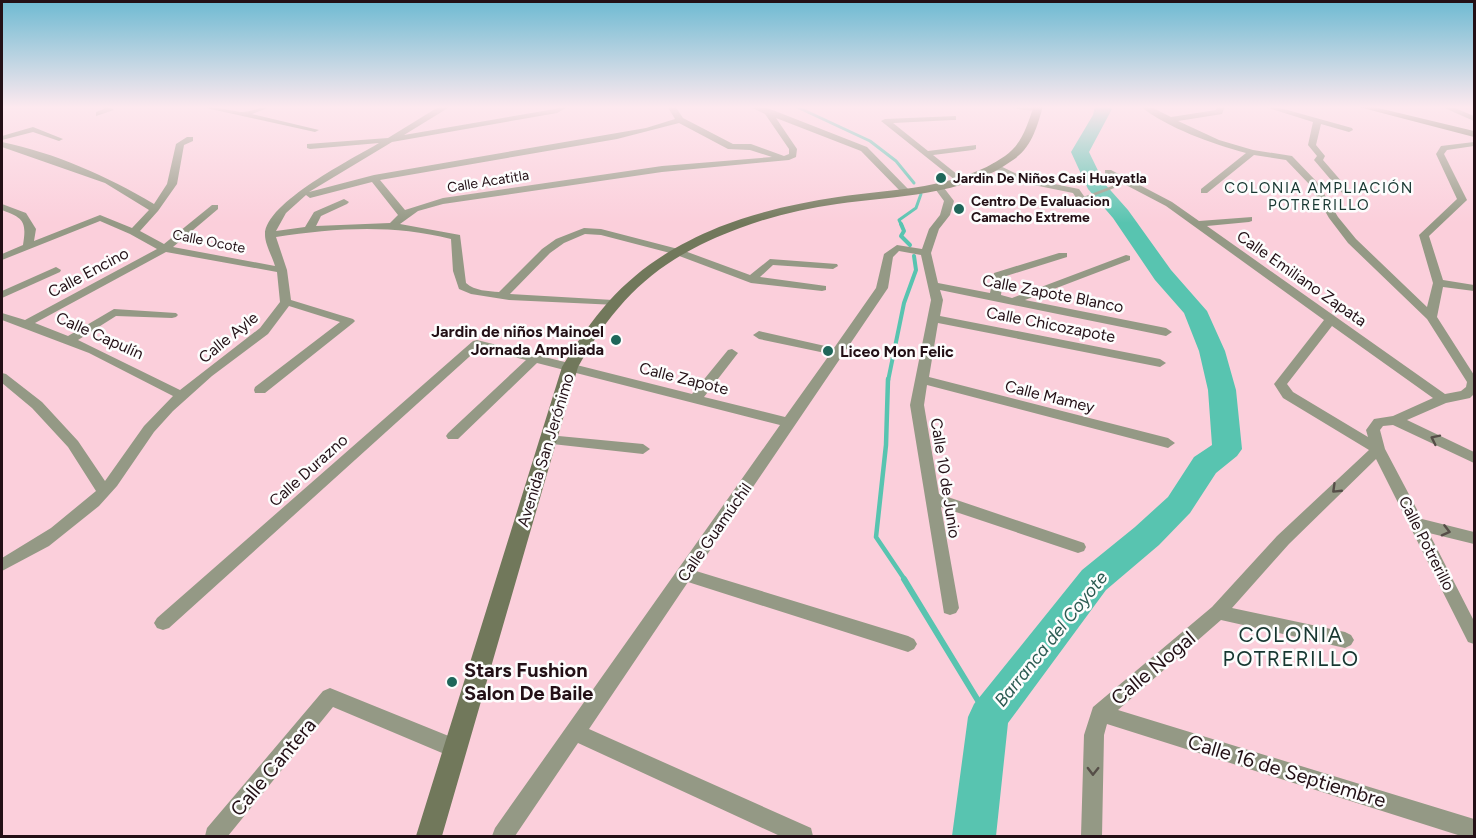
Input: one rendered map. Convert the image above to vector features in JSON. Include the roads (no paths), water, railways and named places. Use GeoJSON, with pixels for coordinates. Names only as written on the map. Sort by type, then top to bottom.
{"type":"FeatureCollection","features":[{"type":"Feature","properties":{"kind":"main road","name":"Avenida San Jerónimo"},"geometry":{"type":"LineString","coordinates":[[429,837],[570,367],[613,303],[658,265],[712,235],[746,222],[811,205],[960,181],[994,166],[1019,151],[1023,145]]}},
{"type":"Feature","properties":{"kind":"street"},"geometry":{"type":"LineString","coordinates":[[6,145],[108,181],[155,209]]}},
{"type":"Feature","properties":{"kind":"street"},"geometry":{"type":"LineString","coordinates":[[134,232],[155,209],[172,184],[180,145]]}},
{"type":"Feature","properties":{"kind":"street"},"geometry":{"type":"LineString","coordinates":[[310,146],[322,145]]}},
{"type":"Feature","properties":{"kind":"street"},"geometry":{"type":"LineString","coordinates":[[260,390],[349,321],[286,302],[282,270],[270,235],[272,226],[292,201],[384,145]]}},
{"type":"Feature","properties":{"kind":"street"},"geometry":{"type":"LineString","coordinates":[[292,201],[374,178],[569,145]]}},
{"type":"Feature","properties":{"kind":"street"},"geometry":{"type":"LineString","coordinates":[[728,145],[751,147],[786,158],[793,155],[790,145]]}},
{"type":"Feature","properties":{"kind":"street"},"geometry":{"type":"LineString","coordinates":[[854,145],[864,149],[905,190]]}},
{"type":"Feature","properties":{"kind":"street"},"geometry":{"type":"LineString","coordinates":[[915,145],[960,181]]}},
{"type":"Feature","properties":{"kind":"street"},"geometry":{"type":"LineString","coordinates":[[1227,145],[1289,158],[1314,184],[1334,218],[1352,241],[1431,317],[1473,381],[1472,389],[1465,395],[1443,399],[1395,420],[1379,422],[1372,430],[1378,449]]}},
{"type":"Feature","properties":{"kind":"street"},"geometry":{"type":"LineString","coordinates":[[1312,145],[1321,156],[1318,160],[1346,192]]}},
{"type":"Feature","properties":{"kind":"street"},"geometry":{"type":"LineString","coordinates":[[1431,317],[1438,283],[1424,235],[1462,200],[1440,153],[1444,147],[1463,145]]}},
{"type":"Feature","properties":{"kind":"street"},"geometry":{"type":"LineString","coordinates":[[926,154],[973,147]]}},
{"type":"Feature","properties":{"kind":"street"},"geometry":{"type":"LineString","coordinates":[[1204,190],[1252,152]]}},
{"type":"Feature","properties":{"kind":"street","name":"Calle Acatitla"},"geometry":{"type":"LineString","coordinates":[[403,214],[443,201],[662,169],[786,158]]}},
{"type":"Feature","properties":{"kind":"street"},"geometry":{"type":"LineString","coordinates":[[994,166],[1022,180],[1081,196],[1125,183]]}},
{"type":"Feature","properties":{"kind":"street","name":"Calle Emiliano Zapata"},"geometry":{"type":"LineString","coordinates":[[1108,172],[1125,183],[1169,204],[1443,399]]}},
{"type":"Feature","properties":{"kind":"street"},"geometry":{"type":"LineString","coordinates":[[374,178],[403,214],[393,226]]}},
{"type":"Feature","properties":{"kind":"street"},"geometry":{"type":"LineString","coordinates":[[926,253],[934,229],[945,215],[949,201],[938,186]]}},
{"type":"Feature","properties":{"kind":"street"},"geometry":{"type":"LineString","coordinates":[[309,229],[317,214],[344,202]]}},
{"type":"Feature","properties":{"kind":"street"},"geometry":{"type":"LineString","coordinates":[[2,207],[23,215],[32,229],[28,246]]}},
{"type":"Feature","properties":{"kind":"street","name":"Calle Encino"},"geometry":{"type":"LineString","coordinates":[[27,323],[165,249],[214,207]]}},
{"type":"Feature","properties":{"kind":"street","name":"Calle Ocote"},"geometry":{"type":"LineString","coordinates":[[2,257],[100,218],[134,232],[165,249],[282,270]]}},
{"type":"Feature","properties":{"kind":"street"},"geometry":{"type":"LineString","coordinates":[[1198,224],[1249,219]]}},
{"type":"Feature","properties":{"kind":"street"},"geometry":{"type":"LineString","coordinates":[[270,235],[354,224],[432,230],[456,237],[461,284],[466,290],[502,296],[613,303]]}},
{"type":"Feature","properties":{"kind":"street"},"geometry":{"type":"LineString","coordinates":[[502,296],[546,251],[560,241],[584,231],[602,232],[678,252],[751,280],[822,288]]}},
{"type":"Feature","properties":{"kind":"street","name":"Calle Guamúchil"},"geometry":{"type":"LineString","coordinates":[[503,837],[577,733],[882,288],[888,256],[897,248],[926,253]]}},
{"type":"Feature","properties":{"kind":"street","name":"Calle 10 de Junio"},"geometry":{"type":"LineString","coordinates":[[926,253],[937,300],[918,405],[950,608]]}},
{"type":"Feature","properties":{"kind":"street"},"geometry":{"type":"LineString","coordinates":[[995,298],[998,275],[1063,255]]}},
{"type":"Feature","properties":{"kind":"street"},"geometry":{"type":"LineString","coordinates":[[1013,301],[1126,258]]}},
{"type":"Feature","properties":{"kind":"street"},"geometry":{"type":"LineString","coordinates":[[751,280],[770,262],[833,266]]}},
{"type":"Feature","properties":{"kind":"street"},"geometry":{"type":"LineString","coordinates":[[2,295],[56,270]]}},
{"type":"Feature","properties":{"kind":"street"},"geometry":{"type":"LineString","coordinates":[[1438,283],[1474,288]]}},
{"type":"Feature","properties":{"kind":"street","name":"Calle Zapote Blanco"},"geometry":{"type":"LineString","coordinates":[[933,285],[1166,332]]}},
{"type":"Feature","properties":{"kind":"street","name":"Calle Ayle"},"geometry":{"type":"LineString","coordinates":[[2,565],[83,512],[104,492],[154,423],[180,395],[264,330],[286,302]]}},
{"type":"Feature","properties":{"kind":"street"},"geometry":{"type":"LineString","coordinates":[[69,340],[114,312],[172,315]]}},
{"type":"Feature","properties":{"kind":"street","name":"Calle Capulín"},"geometry":{"type":"LineString","coordinates":[[2,316],[27,323],[69,340],[132,368],[180,395]]}},
{"type":"Feature","properties":{"kind":"street","name":"Calle Chicozapote"},"geometry":{"type":"LineString","coordinates":[[935,319],[1160,363]]}},
{"type":"Feature","properties":{"kind":"street"},"geometry":{"type":"LineString","coordinates":[[1331,319],[1280,384],[1288,394],[1378,449]]}},
{"type":"Feature","properties":{"kind":"street"},"geometry":{"type":"LineString","coordinates":[[759,334],[838,352]]}},
{"type":"Feature","properties":{"kind":"street","name":"Calle Zapote"},"geometry":{"type":"LineString","coordinates":[[477,344],[790,423]]}},
{"type":"Feature","properties":{"kind":"street","name":"Calle Durazno"},"geometry":{"type":"LineString","coordinates":[[164,623],[477,344]]}},
{"type":"Feature","properties":{"kind":"street"},"geometry":{"type":"LineString","coordinates":[[696,398],[732,353]]}},
{"type":"Feature","properties":{"kind":"street"},"geometry":{"type":"LineString","coordinates":[[453,436],[535,358]]}},
{"type":"Feature","properties":{"kind":"street"},"geometry":{"type":"LineString","coordinates":[[2,377],[37,405],[73,444],[104,492]]}},
{"type":"Feature","properties":{"kind":"street","name":"Calle Mamey"},"geometry":{"type":"LineString","coordinates":[[924,380],[1168,443]]}},
{"type":"Feature","properties":{"kind":"street"},"geometry":{"type":"LineString","coordinates":[[1395,420],[1474,458]]}},
{"type":"Feature","properties":{"kind":"street"},"geometry":{"type":"LineString","coordinates":[[548,440],[643,449]]}},
{"type":"Feature","properties":{"kind":"street","name":"Calle Potrerillo"},"geometry":{"type":"LineString","coordinates":[[1378,449],[1474,637]]}},
{"type":"Feature","properties":{"kind":"street","name":"Calle Nogal"},"geometry":{"type":"LineString","coordinates":[[1091,837],[1094,735],[1100,713],[1218,612],[1283,540],[1378,449]]}},
{"type":"Feature","properties":{"kind":"street"},"geometry":{"type":"LineString","coordinates":[[933,498],[1078,547]]}},
{"type":"Feature","properties":{"kind":"street"},"geometry":{"type":"LineString","coordinates":[[1417,524],[1474,538]]}},
{"type":"Feature","properties":{"kind":"street"},"geometry":{"type":"LineString","coordinates":[[2,552],[20,555]]}},
{"type":"Feature","properties":{"kind":"street"},"geometry":{"type":"LineString","coordinates":[[684,574],[908,644]]}},
{"type":"Feature","properties":{"kind":"street"},"geometry":{"type":"LineString","coordinates":[[1218,612],[1345,640]]}},
{"type":"Feature","properties":{"kind":"street","name":"Calle Cantera"},"geometry":{"type":"LineString","coordinates":[[215,837],[330,697],[454,748]]}},
{"type":"Feature","properties":{"kind":"street","name":"Calle 16 de Septiembre"},"geometry":{"type":"LineString","coordinates":[[1100,713],[1474,830]]}},
{"type":"Feature","properties":{"kind":"street"},"geometry":{"type":"LineString","coordinates":[[577,733],[803,837]]}},
{"type":"Feature","properties":{"kind":"waterway"},"geometry":{"type":"LineString","coordinates":[[875,145],[896,161],[914,183]]}},
{"type":"Feature","properties":{"kind":"waterway","name":"Barranca del Coyote"},"geometry":{"type":"LineString","coordinates":[[974,836],[988,717],[1094,580],[1147,536],[1179,505],[1205,465],[1227,449],[1222,390],[1212,351],[1195,311],[1163,275],[1121,214],[1095,185],[1080,152],[1083,145]]}},
{"type":"Feature","properties":{"kind":"waterway"},"geometry":{"type":"LineString","coordinates":[[901,224],[899,220],[916,208],[921,194]]}},
{"type":"Feature","properties":{"kind":"waterway"},"geometry":{"type":"LineString","coordinates":[[901,224],[904,231],[901,236],[910,245]]}},
{"type":"Feature","properties":{"kind":"waterway"},"geometry":{"type":"LineString","coordinates":[[888,381],[904,303],[916,270],[914,256]]}},
{"type":"Feature","properties":{"kind":"waterway"},"geometry":{"type":"LineString","coordinates":[[888,379],[886,445],[876,537],[905,580]]}},
{"type":"Feature","properties":{"kind":"waterway"},"geometry":{"type":"LineString","coordinates":[[904,579],[988,717]]}},
{"type":"Feature","properties":{"kind":"place","name":"Jardin De Niños Casi Huayatla"},"geometry":{"type":"Point","coordinates":[941,178]}},
{"type":"Feature","properties":{"kind":"place","name":"Centro De Evaluacion Camacho Extreme"},"geometry":{"type":"Point","coordinates":[959,209]}},
{"type":"Feature","properties":{"kind":"place","name":"Jardin de niños Mainoel Jornada Ampliada"},"geometry":{"type":"Point","coordinates":[616,340]}},
{"type":"Feature","properties":{"kind":"place","name":"Liceo Mon Felic"},"geometry":{"type":"Point","coordinates":[828,351]}},
{"type":"Feature","properties":{"kind":"place","name":"Stars Fushion Salon De Baile"},"geometry":{"type":"Point","coordinates":[452,682]}},
{"type":"Feature","properties":{"kind":"district","name":"COLONIA AMPLIACIÓN POTRERILLO"},"geometry":{"type":"Point","coordinates":[1319,196]}},
{"type":"Feature","properties":{"kind":"district","name":"COLONIA POTRERILLO"},"geometry":{"type":"Point","coordinates":[1291,647]}}]}
